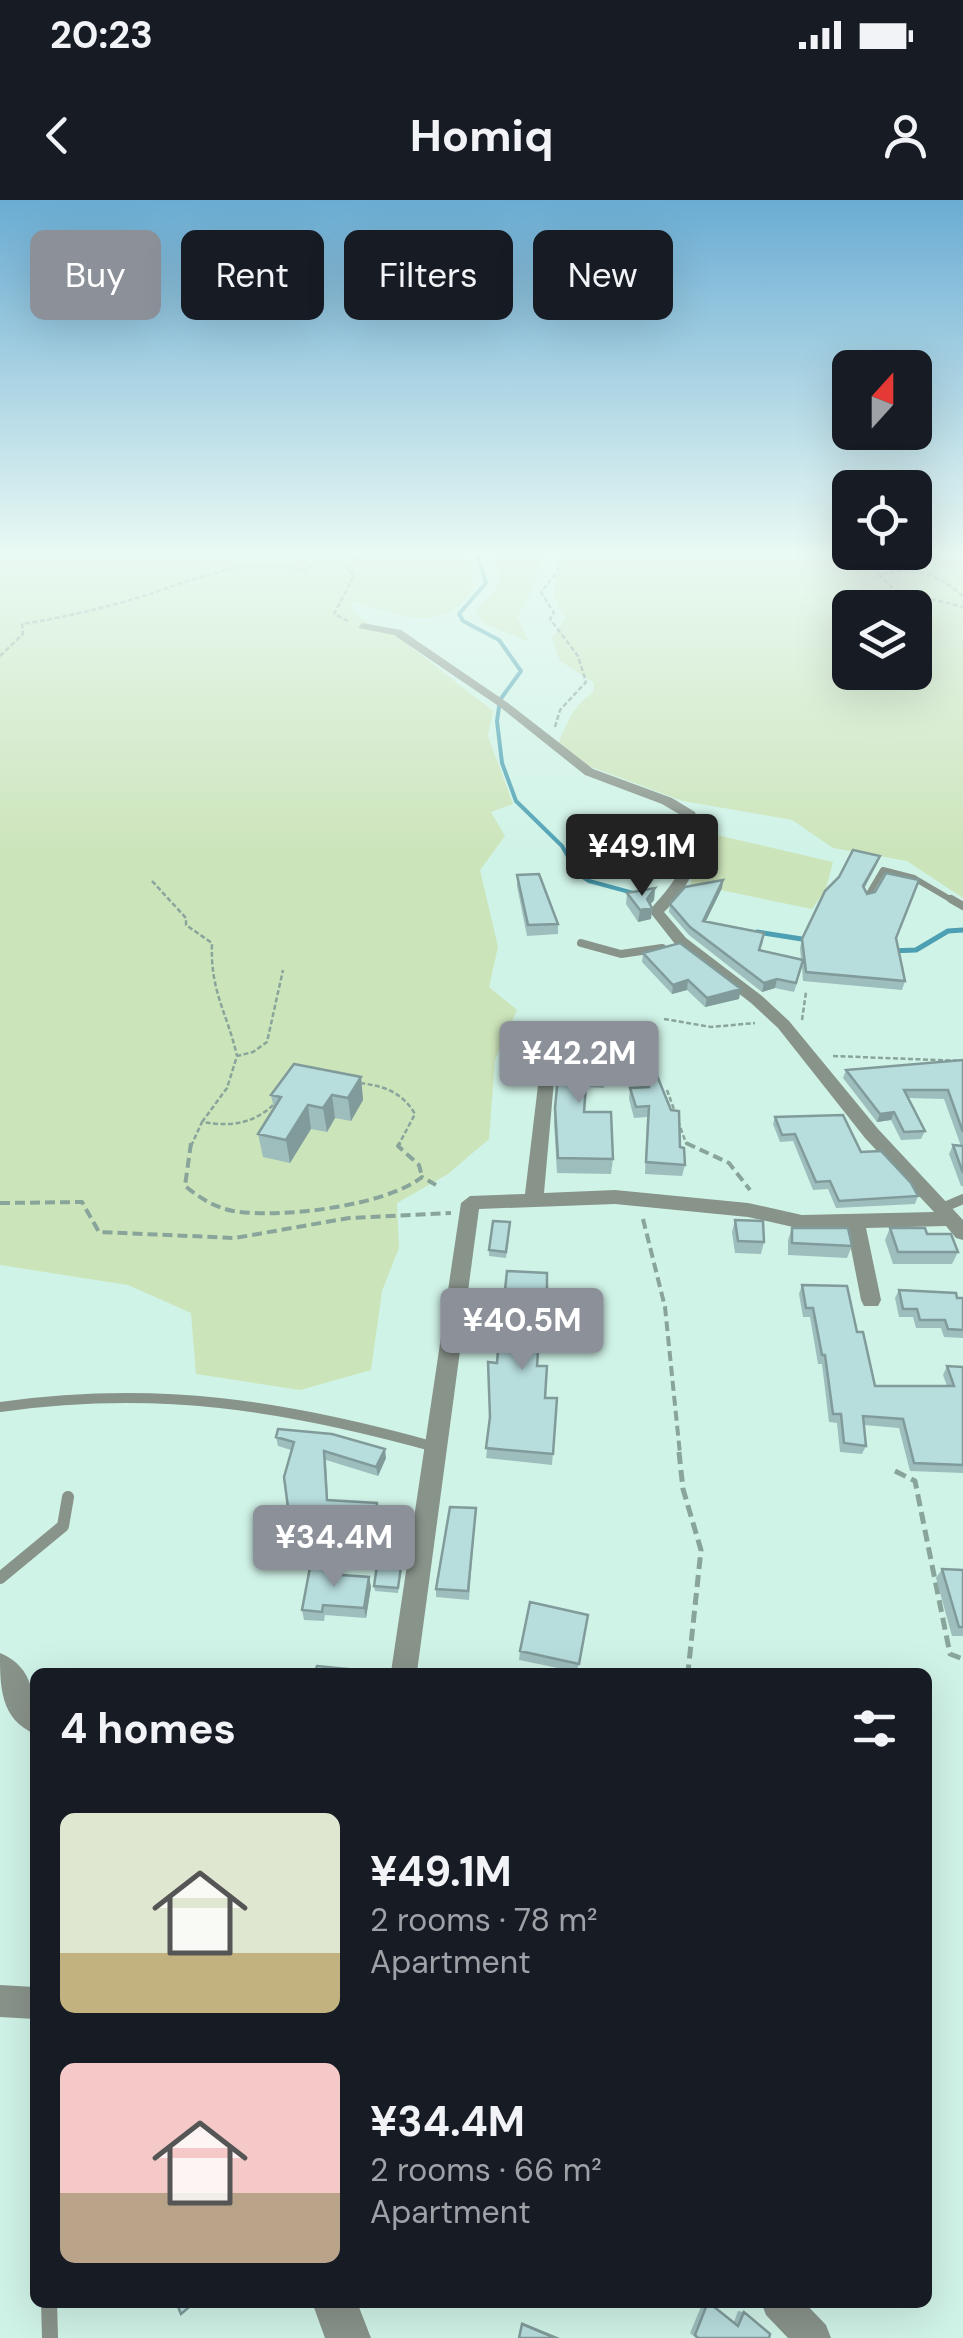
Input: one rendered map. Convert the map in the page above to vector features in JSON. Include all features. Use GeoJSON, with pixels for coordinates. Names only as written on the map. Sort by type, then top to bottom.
{"type":"FeatureCollection","features":[{"type":"Feature","properties":{"kind":"street"},"geometry":{"type":"LineString","coordinates":[[430,655],[590,772],[667,801],[690,815],[694,833],[683,886],[661,907],[682,943],[752,994],[780,1020],[861,1121],[952,1220]]}},
{"type":"Feature","properties":{"kind":"street"},"geometry":{"type":"LineString","coordinates":[[534,1200],[546,1081]]}},
{"type":"Feature","properties":{"kind":"street"},"geometry":{"type":"LineString","coordinates":[[405,1668],[470,1203],[614,1197],[768,1214],[802,1222],[952,1220]]}},
{"type":"Feature","properties":{"kind":"street"},"geometry":{"type":"LineString","coordinates":[[854,1220],[871,1300]]}},
{"type":"Feature","properties":{"kind":"street"},"geometry":{"type":"LineString","coordinates":[[0,1669],[30,1710]]}},
{"type":"Feature","properties":{"kind":"street"},"geometry":{"type":"LineString","coordinates":[[0,2001],[30,2003]]}},
{"type":"Feature","properties":{"kind":"street"},"geometry":{"type":"LineString","coordinates":[[336,2308],[348,2338]]}},
{"type":"Feature","properties":{"kind":"street"},"geometry":{"type":"LineString","coordinates":[[784,2308],[813,2338]]}},
{"type":"Feature","properties":{"kind":"lane"},"geometry":{"type":"LineString","coordinates":[[867,897],[883,870],[903,870],[963,906]]}},
{"type":"Feature","properties":{"kind":"lane"},"geometry":{"type":"LineString","coordinates":[[581,943],[607,954],[628,956],[682,943]]}},
{"type":"Feature","properties":{"kind":"lane"},"geometry":{"type":"LineString","coordinates":[[952,1220],[963,1199]]}},
{"type":"Feature","properties":{"kind":"lane"},"geometry":{"type":"LineString","coordinates":[[0,1407],[93,1396],[198,1400],[356,1424],[436,1448]]}},
{"type":"Feature","properties":{"kind":"lane"},"geometry":{"type":"LineString","coordinates":[[0,1578],[63,1526],[68,1498]]}},
{"type":"Feature","properties":{"kind":"lane"},"geometry":{"type":"LineString","coordinates":[[49,2308],[50,2338]]}},
{"type":"Feature","properties":{"kind":"path"},"geometry":{"type":"LineString","coordinates":[[551,742],[560,710],[586,682],[578,655]]}},
{"type":"Feature","properties":{"kind":"path"},"geometry":{"type":"LineString","coordinates":[[152,882],[186,918],[186,925],[212,942],[211,972],[219,1009],[228,1016],[237,1056],[227,1088],[192,1136],[185,1186],[199,1202],[250,1216],[406,1190],[422,1177]]}},
{"type":"Feature","properties":{"kind":"path"},"geometry":{"type":"LineString","coordinates":[[237,1056],[253,1052],[267,1042],[284,970]]}},
{"type":"Feature","properties":{"kind":"path"},"geometry":{"type":"LineString","coordinates":[[798,1039],[806,992]]}},
{"type":"Feature","properties":{"kind":"path"},"geometry":{"type":"LineString","coordinates":[[664,1018],[711,1027],[780,1020]]}},
{"type":"Feature","properties":{"kind":"path"},"geometry":{"type":"LineString","coordinates":[[813,1057],[862,1054],[963,1061]]}},
{"type":"Feature","properties":{"kind":"path"},"geometry":{"type":"LineString","coordinates":[[351,1082],[384,1086],[408,1099],[415,1114],[398,1146],[419,1165],[422,1177],[436,1185]]}},
{"type":"Feature","properties":{"kind":"path"},"geometry":{"type":"LineString","coordinates":[[667,1090],[686,1143],[729,1163],[768,1214]]}},
{"type":"Feature","properties":{"kind":"path"},"geometry":{"type":"LineString","coordinates":[[202,1122],[227,1128],[252,1121],[266,1113],[278,1098]]}},
{"type":"Feature","properties":{"kind":"path"},"geometry":{"type":"LineString","coordinates":[[0,1204],[82,1202],[98,1232],[235,1238],[349,1218],[469,1212]]}},
{"type":"Feature","properties":{"kind":"path"},"geometry":{"type":"LineString","coordinates":[[648,1202],[643,1216],[665,1307],[683,1490],[701,1550],[688,1668]]}},
{"type":"Feature","properties":{"kind":"path"},"geometry":{"type":"LineString","coordinates":[[895,1470],[915,1481],[950,1654],[963,1660]]}},
{"type":"Feature","properties":{"kind":"green space"},"geometry":{"type":"Polygon","coordinates":[[[0,655],[421,655],[493,711],[488,736],[513,804],[491,812],[505,836],[480,870],[498,947],[489,987],[517,1010],[495,1060],[489,1139],[448,1174],[397,1203],[399,1248],[382,1291],[371,1370],[300,1390],[196,1374],[191,1313],[128,1285],[0,1265],[0,655]]]}},
{"type":"Feature","properties":{"kind":"green space"},"geometry":{"type":"Polygon","coordinates":[[[558,655],[832,655],[832,690],[932,690],[932,655],[963,655],[963,898],[907,861],[833,848],[792,820],[683,801],[581,763],[558,745],[575,709],[593,693],[594,683],[560,661],[558,655]]]}},
{"type":"Feature","properties":{"kind":"green space"},"geometry":{"type":"Polygon","coordinates":[[[700,831],[833,862],[826,889],[812,909],[691,884],[700,831]]]}},
{"type":"Feature","properties":{"kind":"building"},"geometry":{"type":"Polygon","coordinates":[[[853,850],[880,856],[863,886],[867,894],[875,892],[886,873],[919,880],[896,938],[905,981],[806,972],[802,939],[825,891],[839,877],[853,850]]]}},
{"type":"Feature","properties":{"kind":"building"},"geometry":{"type":"Polygon","coordinates":[[[539,874],[558,924],[528,925],[517,875],[539,874]]]}},
{"type":"Feature","properties":{"kind":"building"},"geometry":{"type":"Polygon","coordinates":[[[723,880],[703,921],[764,933],[759,950],[803,960],[796,983],[777,979],[764,983],[690,927],[670,904],[685,887],[723,880]]]}},
{"type":"Feature","properties":{"kind":"building"},"geometry":{"type":"Polygon","coordinates":[[[655,888],[647,899],[652,908],[640,910],[627,893],[655,888]]]}},
{"type":"Feature","properties":{"kind":"building"},"geometry":{"type":"Polygon","coordinates":[[[680,943],[741,989],[707,998],[688,980],[673,985],[643,953],[680,943]]]}},
{"type":"Feature","properties":{"kind":"building"},"geometry":{"type":"Polygon","coordinates":[[[548,1045],[596,1048],[595,1055],[606,1056],[605,1073],[587,1072],[584,1112],[611,1112],[613,1159],[558,1158],[555,1108],[559,1066],[547,1057],[548,1045]]]}},
{"type":"Feature","properties":{"kind":"building"},"geometry":{"type":"Polygon","coordinates":[[[649,1056],[671,1110],[679,1111],[685,1165],[646,1162],[649,1106],[636,1107],[630,1088],[649,1087],[649,1056]]]}},
{"type":"Feature","properties":{"kind":"building"},"geometry":{"type":"Polygon","coordinates":[[[963,1060],[963,1132],[948,1090],[904,1090],[925,1131],[904,1132],[894,1112],[880,1114],[846,1070],[963,1060]]]}},
{"type":"Feature","properties":{"kind":"building"},"geometry":{"type":"Polygon","coordinates":[[[294,1064],[361,1077],[348,1098],[332,1095],[323,1108],[308,1105],[286,1140],[258,1134],[281,1097],[271,1095],[294,1064]]]}},
{"type":"Feature","properties":{"kind":"building"},"geometry":{"type":"Polygon","coordinates":[[[843,1115],[861,1152],[881,1151],[918,1196],[839,1201],[830,1181],[816,1182],[795,1134],[782,1135],[775,1117],[843,1115]]]}},
{"type":"Feature","properties":{"kind":"building"},"geometry":{"type":"Polygon","coordinates":[[[953,1145],[963,1146],[963,1173],[953,1145]]]}},
{"type":"Feature","properties":{"kind":"building"},"geometry":{"type":"Polygon","coordinates":[[[735,1220],[763,1221],[764,1242],[738,1241],[735,1220]]]}},
{"type":"Feature","properties":{"kind":"building"},"geometry":{"type":"Polygon","coordinates":[[[493,1221],[510,1222],[506,1252],[489,1250],[493,1221]]]}},
{"type":"Feature","properties":{"kind":"building"},"geometry":{"type":"Polygon","coordinates":[[[792,1228],[848,1228],[852,1246],[792,1243],[792,1228]]]}},
{"type":"Feature","properties":{"kind":"building"},"geometry":{"type":"Polygon","coordinates":[[[890,1228],[925,1228],[927,1234],[951,1234],[958,1252],[898,1252],[890,1228]]]}},
{"type":"Feature","properties":{"kind":"building"},"geometry":{"type":"Polygon","coordinates":[[[507,1271],[547,1273],[547,1322],[540,1322],[537,1366],[547,1366],[545,1398],[557,1398],[553,1454],[486,1448],[490,1417],[488,1362],[497,1363],[500,1326],[509,1327],[512,1291],[505,1290],[507,1271]]]}},
{"type":"Feature","properties":{"kind":"building"},"geometry":{"type":"Polygon","coordinates":[[[802,1285],[847,1286],[857,1332],[863,1332],[875,1386],[954,1386],[947,1366],[963,1367],[963,1465],[914,1463],[903,1419],[863,1416],[866,1446],[844,1443],[841,1414],[833,1414],[825,1355],[813,1308],[806,1308],[802,1285]]]}},
{"type":"Feature","properties":{"kind":"building"},"geometry":{"type":"Polygon","coordinates":[[[899,1290],[956,1293],[957,1298],[963,1298],[963,1330],[948,1329],[945,1320],[920,1320],[917,1309],[903,1309],[899,1290]]]}},
{"type":"Feature","properties":{"kind":"building"},"geometry":{"type":"Polygon","coordinates":[[[278,1429],[332,1434],[385,1449],[376,1467],[324,1451],[327,1500],[377,1503],[377,1507],[389,1508],[387,1525],[329,1524],[330,1535],[319,1536],[320,1541],[293,1545],[284,1477],[294,1442],[276,1437],[278,1429]]]}},
{"type":"Feature","properties":{"kind":"building"},"geometry":{"type":"Polygon","coordinates":[[[450,1507],[476,1508],[468,1591],[436,1589],[450,1507]]]}},
{"type":"Feature","properties":{"kind":"building"},"geometry":{"type":"Polygon","coordinates":[[[377,1565],[401,1567],[398,1588],[374,1586],[377,1565]]]}},
{"type":"Feature","properties":{"kind":"building"},"geometry":{"type":"Polygon","coordinates":[[[310,1567],[330,1569],[329,1574],[369,1577],[364,1608],[323,1605],[322,1612],[302,1610],[310,1567]]]}},
{"type":"Feature","properties":{"kind":"building"},"geometry":{"type":"Polygon","coordinates":[[[942,1569],[963,1570],[963,1627],[959,1627],[942,1569]]]}},
{"type":"Feature","properties":{"kind":"building"},"geometry":{"type":"Polygon","coordinates":[[[530,1602],[588,1615],[579,1664],[520,1651],[530,1602]]]}},
{"type":"Feature","properties":{"kind":"building"},"geometry":{"type":"Polygon","coordinates":[[[706,2308],[716,2308],[738,2326],[744,2312],[770,2334],[769,2338],[695,2335],[706,2308]]]}},
{"type":"Feature","properties":{"kind":"building"},"geometry":{"type":"Polygon","coordinates":[[[522,2324],[555,2338],[519,2338],[522,2324]]]}},
{"type":"Feature","properties":{"kind":"waterway"},"geometry":{"type":"LineString","coordinates":[[509,655],[521,671],[500,700],[497,721],[502,763],[516,801],[562,846],[578,874],[589,881],[637,894]]}},
{"type":"Feature","properties":{"kind":"waterway"},"geometry":{"type":"LineString","coordinates":[[890,951],[916,950],[948,931],[963,930]]}},
{"type":"Feature","properties":{"kind":"waterway"},"geometry":{"type":"LineString","coordinates":[[757,932],[808,940]]}}]}
